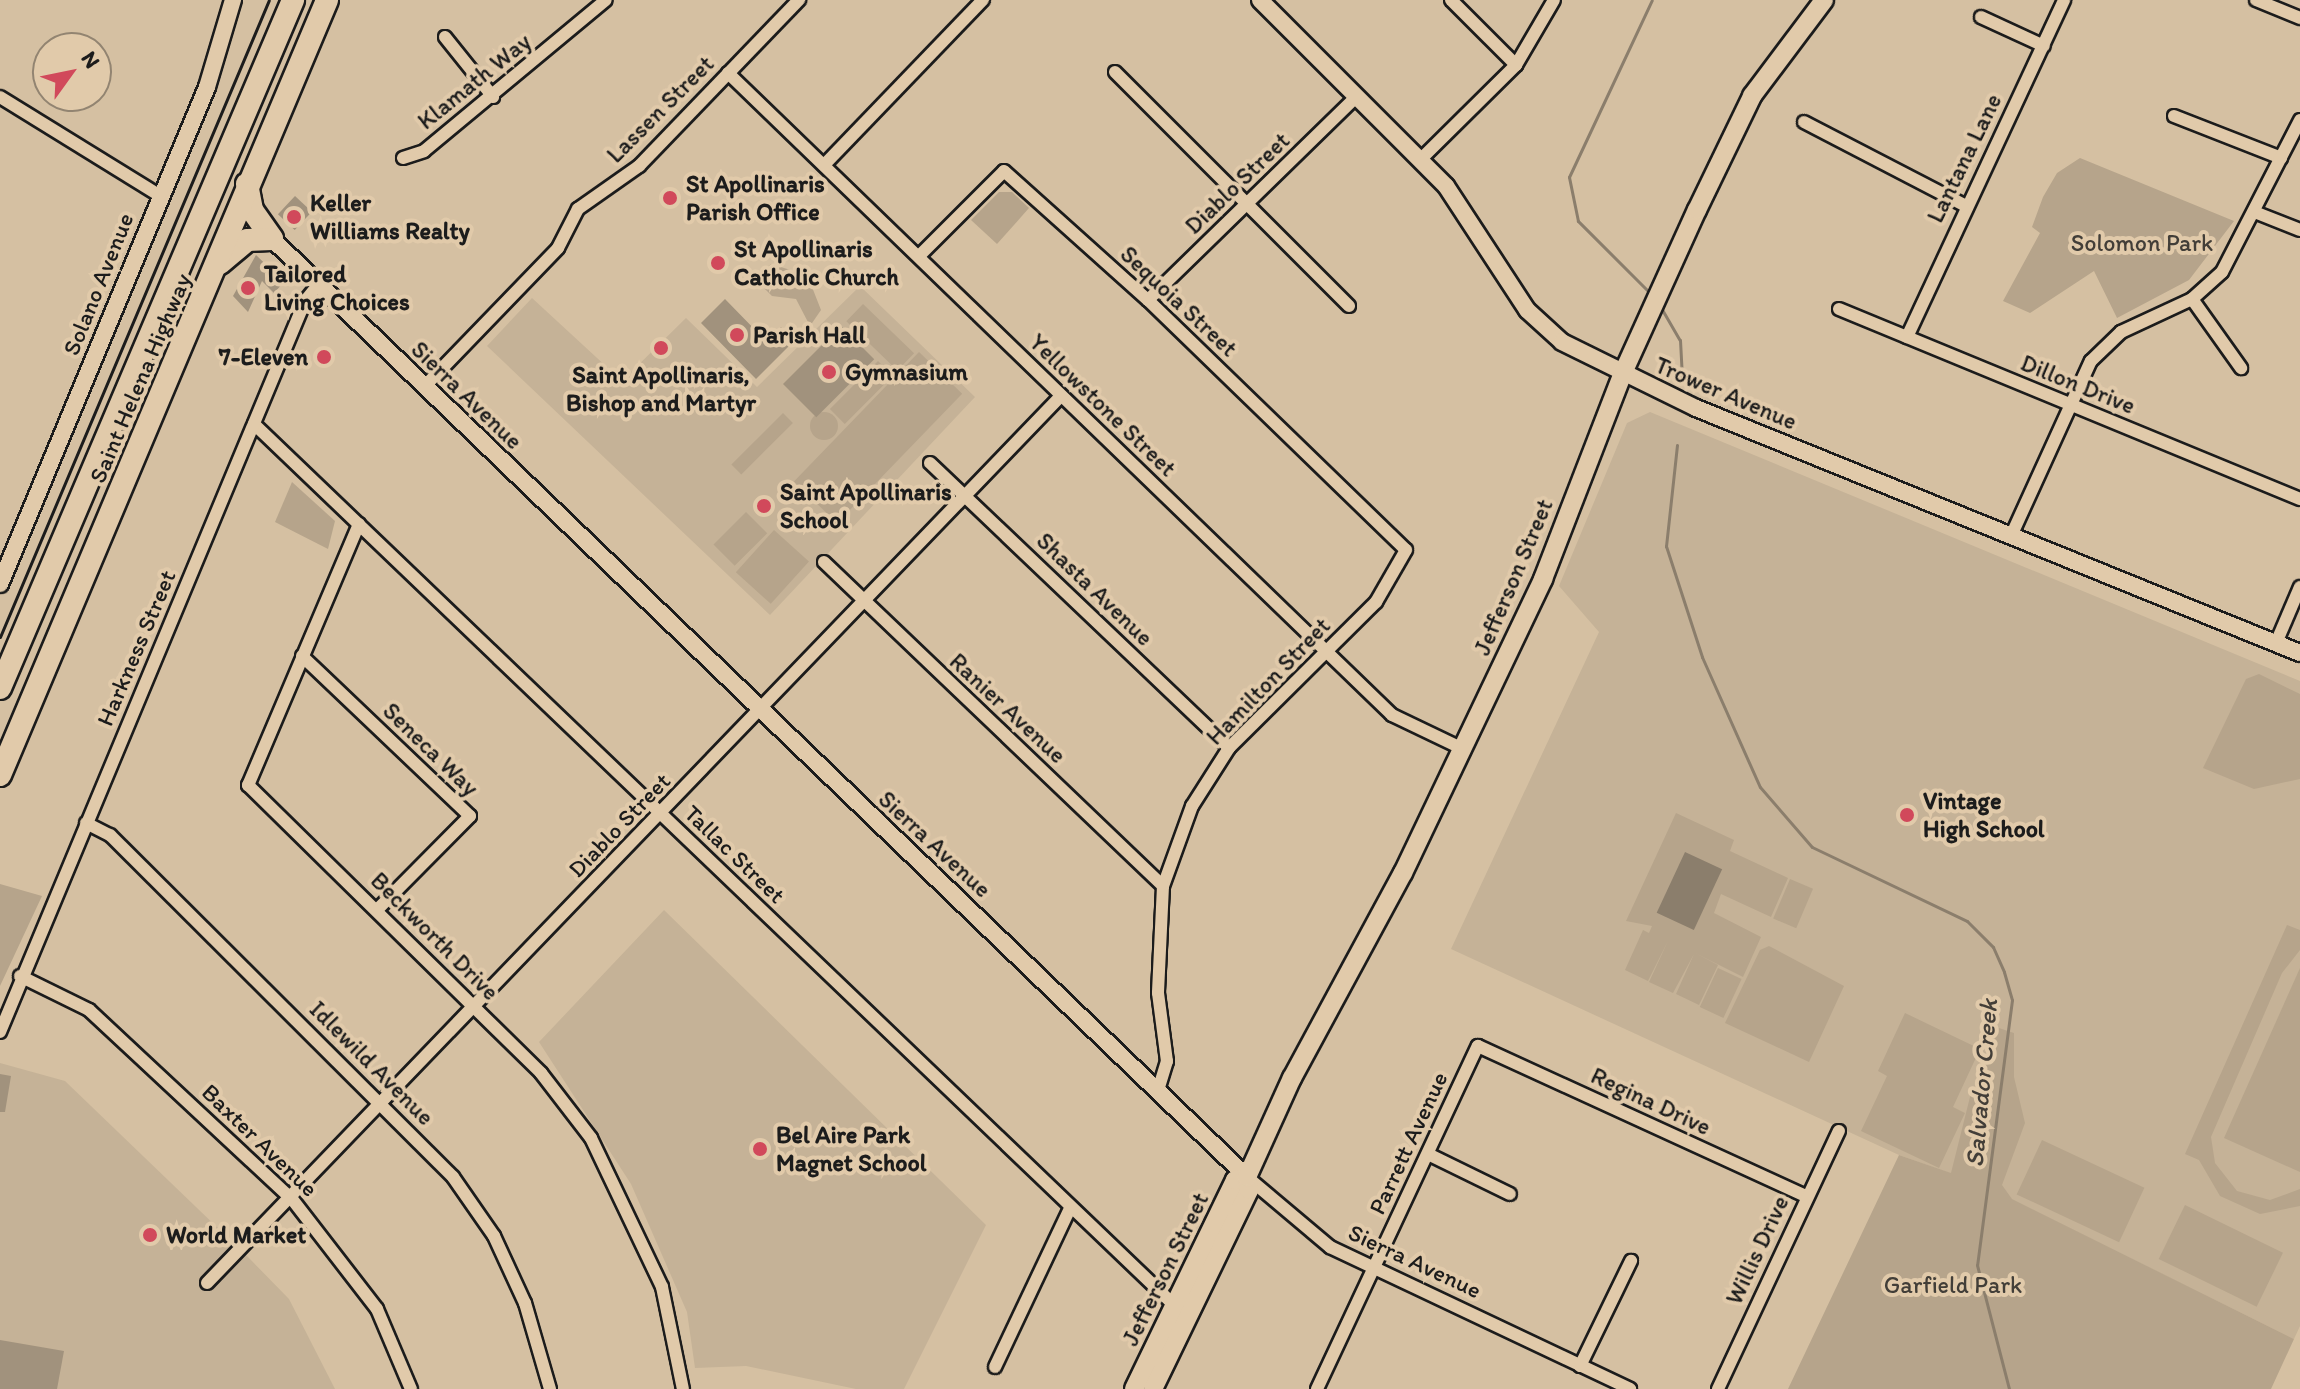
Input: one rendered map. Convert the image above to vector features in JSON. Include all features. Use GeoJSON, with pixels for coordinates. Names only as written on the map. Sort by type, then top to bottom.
{"type":"FeatureCollection","features":[{"type":"Feature","properties":{"kind":"highway","name":"Saint Helena Highway"},"geometry":{"type":"LineString","coordinates":[[0,688],[293,0]]}},
{"type":"Feature","properties":{"kind":"highway","name":"Saint Helena Highway"},"geometry":{"type":"LineString","coordinates":[[0,775],[327,0]]}},
{"type":"Feature","properties":{"kind":"highway"},"geometry":{"type":"LineString","coordinates":[[216,266],[239,244],[272,239],[252,210],[247,184]]}},
{"type":"Feature","properties":{"kind":"main road","name":"Jefferson Street"},"geometry":{"type":"LineString","coordinates":[[1153,1389],[1185,1316],[1249,1190],[1247,1177],[1543,579],[1650,310],[1752,96],[1824,0]]}},
{"type":"Feature","properties":{"kind":"main road","name":"Jefferson Street"},"geometry":{"type":"LineString","coordinates":[[1134,1389],[1171,1303],[1235,1180],[1247,1177]]}},
{"type":"Feature","properties":{"kind":"street","name":"Solano Avenue"},"geometry":{"type":"LineString","coordinates":[[0,584],[207,87],[233,0]]}},
{"type":"Feature","properties":{"kind":"street","name":"Klamath Way"},"geometry":{"type":"LineString","coordinates":[[403,158],[424,151],[493,97],[606,0]]}},
{"type":"Feature","properties":{"kind":"street","name":"Lassen Street"},"geometry":{"type":"LineString","coordinates":[[424,387],[558,248],[578,209],[627,176],[799,0]]}},
{"type":"Feature","properties":{"kind":"street"},"geometry":{"type":"LineString","coordinates":[[824,165],[983,0]]}},
{"type":"Feature","properties":{"kind":"street","name":"Trower Avenue"},"geometry":{"type":"LineString","coordinates":[[1260,0],[1421,159],[1468,212],[1542,328],[1622,375],[2300,653]]}},
{"type":"Feature","properties":{"kind":"street"},"geometry":{"type":"LineString","coordinates":[[1451,0],[1516,65]]}},
{"type":"Feature","properties":{"kind":"street"},"geometry":{"type":"LineString","coordinates":[[1421,159],[1516,65],[1554,0]]}},
{"type":"Feature","properties":{"kind":"street","name":"Lantana Lane"},"geometry":{"type":"LineString","coordinates":[[1907,337],[1964,205],[2064,0]]}},
{"type":"Feature","properties":{"kind":"street"},"geometry":{"type":"LineString","coordinates":[[2256,0],[2285,5],[2300,18]]}},
{"type":"Feature","properties":{"kind":"street"},"geometry":{"type":"LineString","coordinates":[[1981,17],[2044,46]]}},
{"type":"Feature","properties":{"kind":"street"},"geometry":{"type":"LineString","coordinates":[[445,37],[493,97]]}},
{"type":"Feature","properties":{"kind":"street"},"geometry":{"type":"LineString","coordinates":[[1115,72],[1349,306]]}},
{"type":"Feature","properties":{"kind":"street","name":"Yellowstone Street"},"geometry":{"type":"LineString","coordinates":[[728,73],[1392,715],[1461,748]]}},
{"type":"Feature","properties":{"kind":"street"},"geometry":{"type":"LineString","coordinates":[[0,97],[160,196]]}},
{"type":"Feature","properties":{"kind":"street","name":"Diablo Street"},"geometry":{"type":"LineString","coordinates":[[1148,300],[1356,97]]}},
{"type":"Feature","properties":{"kind":"street"},"geometry":{"type":"LineString","coordinates":[[2174,116],[2281,158]]}},
{"type":"Feature","properties":{"kind":"street"},"geometry":{"type":"LineString","coordinates":[[2012,534],[2091,361],[2113,340],[2192,299],[2233,259],[2300,120]]}},
{"type":"Feature","properties":{"kind":"street"},"geometry":{"type":"LineString","coordinates":[[1804,122],[1964,205]]}},
{"type":"Feature","properties":{"kind":"street","name":"Sequoia Street"},"geometry":{"type":"LineString","coordinates":[[919,256],[1004,171],[1148,300],[1406,550]]}},
{"type":"Feature","properties":{"kind":"street"},"geometry":{"type":"LineString","coordinates":[[2257,213],[2300,230]]}},
{"type":"Feature","properties":{"kind":"street","name":"Sierra Avenue"},"geometry":{"type":"LineString","coordinates":[[272,239],[759,711],[1310,1234],[1372,1269],[1630,1389]]}},
{"type":"Feature","properties":{"kind":"street","name":"Harkness Street"},"geometry":{"type":"LineString","coordinates":[[0,1032],[20,976],[305,301],[319,284]]}},
{"type":"Feature","properties":{"kind":"street"},"geometry":{"type":"LineString","coordinates":[[2192,299],[2241,368]]}},
{"type":"Feature","properties":{"kind":"street","name":"Dillon Drive"},"geometry":{"type":"LineString","coordinates":[[1839,309],[2300,499]]}},
{"type":"Feature","properties":{"kind":"street","name":"Diablo Street"},"geometry":{"type":"LineString","coordinates":[[207,1283],[292,1199],[1061,396]]}},
{"type":"Feature","properties":{"kind":"street","name":"Tallac Street"},"geometry":{"type":"LineString","coordinates":[[254,424],[1185,1316]]}},
{"type":"Feature","properties":{"kind":"street","name":"Shasta Avenue"},"geometry":{"type":"LineString","coordinates":[[930,463],[1229,748]]}},
{"type":"Feature","properties":{"kind":"street","name":"Beckworth Drive"},"geometry":{"type":"LineString","coordinates":[[359,524],[248,785],[476,1007],[558,1095],[629,1208],[662,1287],[683,1389]]}},
{"type":"Feature","properties":{"kind":"street","name":"Hamilton Street"},"geometry":{"type":"LineString","coordinates":[[1159,1088],[1167,1061],[1158,993],[1163,886],[1192,806],[1229,748],[1376,602],[1406,550]]}},
{"type":"Feature","properties":{"kind":"street","name":"Ranier Avenue"},"geometry":{"type":"LineString","coordinates":[[824,562],[1163,886]]}},
{"type":"Feature","properties":{"kind":"street"},"geometry":{"type":"LineString","coordinates":[[2276,643],[2300,587]]}},
{"type":"Feature","properties":{"kind":"street","name":"Seneca Way"},"geometry":{"type":"LineString","coordinates":[[302,656],[470,816],[377,910]]}},
{"type":"Feature","properties":{"kind":"street","name":"Idlewild Avenue"},"geometry":{"type":"LineString","coordinates":[[86,823],[110,835],[453,1177],[494,1236],[525,1303],[550,1389]]}},
{"type":"Feature","properties":{"kind":"street","name":"Baxter Avenue"},"geometry":{"type":"LineString","coordinates":[[20,976],[98,1017],[292,1199],[377,1309],[411,1389]]}},
{"type":"Feature","properties":{"kind":"street","name":"Parrett Avenue"},"geometry":{"type":"LineString","coordinates":[[1317,1389],[1478,1046]]}},
{"type":"Feature","properties":{"kind":"street","name":"Regina Drive"},"geometry":{"type":"LineString","coordinates":[[1478,1046],[1806,1196]]}},
{"type":"Feature","properties":{"kind":"street","name":"Willis Drive"},"geometry":{"type":"LineString","coordinates":[[1718,1389],[1839,1131]]}},
{"type":"Feature","properties":{"kind":"street"},"geometry":{"type":"LineString","coordinates":[[1428,1154],[1510,1194]]}},
{"type":"Feature","properties":{"kind":"street"},"geometry":{"type":"LineString","coordinates":[[995,1367],[1070,1208]]}},
{"type":"Feature","properties":{"kind":"street"},"geometry":{"type":"LineString","coordinates":[[1580,1366],[1631,1261]]}},
{"type":"Feature","properties":{"kind":"shaded area","name":"Saint Apollinaris School"},"geometry":{"type":"Polygon","coordinates":[[[860,286],[975,397],[770,615],[487,346],[532,298],[622,381],[686,318],[757,387],[860,286]]]}},
{"type":"Feature","properties":{"kind":"shaded area","name":"Vintage High School"},"geometry":{"type":"Polygon","coordinates":[[[1650,412],[2300,681],[2300,1326],[2294,1339],[1978,1183],[1899,1155],[1451,949],[1599,632],[1559,586],[1627,423],[1650,412]]]}},
{"type":"Feature","properties":{"kind":"shaded area"},"geometry":{"type":"Polygon","coordinates":[[[1685,852],[1722,869],[1694,930],[1657,913],[1685,852]]]}},
{"type":"Feature","properties":{"kind":"shaded area","name":"Bel Aire Park Magnet School"},"geometry":{"type":"Polygon","coordinates":[[[664,910],[986,1225],[904,1389],[856,1389],[746,1366],[695,1368],[687,1312],[631,1184],[539,1042],[664,910]]]}},
{"type":"Feature","properties":{"kind":"shaded area"},"geometry":{"type":"Polygon","coordinates":[[[0,1063],[65,1081],[248,1257],[289,1299],[335,1389],[0,1389],[0,1063]]]}},
{"type":"Feature","properties":{"kind":"green space","name":"Solomon Park"},"geometry":{"type":"Polygon","coordinates":[[[2080,158],[2234,221],[2189,280],[2117,318],[2094,271],[2030,313],[2003,301],[2040,233],[2032,227],[2043,197],[2057,173],[2080,158]]]}},
{"type":"Feature","properties":{"kind":"green space"},"geometry":{"type":"Polygon","coordinates":[[[999,192],[1012,192],[1029,208],[997,244],[971,220],[999,192]]]}},
{"type":"Feature","properties":{"kind":"green space"},"geometry":{"type":"Polygon","coordinates":[[[771,264],[797,272],[812,287],[821,310],[810,326],[796,299],[772,296],[760,284],[757,276],[771,264]]]}},
{"type":"Feature","properties":{"kind":"green space"},"geometry":{"type":"Polygon","coordinates":[[[863,304],[914,353],[897,371],[846,321],[863,304]]]}},
{"type":"Feature","properties":{"kind":"green space"},"geometry":{"type":"Polygon","coordinates":[[[919,352],[962,394],[837,523],[794,481],[919,352]]]}},
{"type":"Feature","properties":{"kind":"green space"},"geometry":{"type":"Polygon","coordinates":[[[878,361],[893,376],[845,424],[830,409],[878,361]]]}},
{"type":"Feature","properties":{"kind":"green space"},"geometry":{"type":"Polygon","coordinates":[[[824,412],[834,416],[838,426],[834,436],[824,440],[814,436],[810,426],[814,416],[824,412]]]}},
{"type":"Feature","properties":{"kind":"green space"},"geometry":{"type":"Polygon","coordinates":[[[783,413],[793,423],[741,475],[731,465],[783,413]]]}},
{"type":"Feature","properties":{"kind":"green space"},"geometry":{"type":"Polygon","coordinates":[[[292,482],[335,521],[328,549],[275,522],[292,482]]]}},
{"type":"Feature","properties":{"kind":"green space"},"geometry":{"type":"Polygon","coordinates":[[[746,512],[767,533],[735,566],[713,545],[746,512]]]}},
{"type":"Feature","properties":{"kind":"green space"},"geometry":{"type":"Polygon","coordinates":[[[774,530],[809,561],[771,604],[736,572],[774,530]]]}},
{"type":"Feature","properties":{"kind":"green space"},"geometry":{"type":"Polygon","coordinates":[[[2259,674],[2300,694],[2300,779],[2254,789],[2203,768],[2246,679],[2259,674]]]}},
{"type":"Feature","properties":{"kind":"green space"},"geometry":{"type":"Polygon","coordinates":[[[1676,813],[1734,840],[1730,851],[1788,878],[1771,917],[1721,894],[1714,913],[1761,937],[1743,977],[1695,953],[1718,965],[1699,1005],[1676,994],[1694,954],[1673,993],[1649,982],[1668,941],[1648,981],[1625,970],[1643,930],[1649,933],[1652,926],[1626,921],[1676,813]]]}},
{"type":"Feature","properties":{"kind":"green space"},"geometry":{"type":"Polygon","coordinates":[[[1790,879],[1813,889],[1796,928],[1773,919],[1790,879]]]}},
{"type":"Feature","properties":{"kind":"green space"},"geometry":{"type":"Polygon","coordinates":[[[0,884],[42,896],[0,986],[0,884]]]}},
{"type":"Feature","properties":{"kind":"green space"},"geometry":{"type":"Polygon","coordinates":[[[2287,925],[2300,930],[2300,950],[2282,973],[2211,1137],[2215,1163],[2237,1191],[2270,1200],[2300,1189],[2300,1206],[2260,1214],[2220,1196],[2199,1160],[2185,1154],[2287,925]]]}},
{"type":"Feature","properties":{"kind":"green space"},"geometry":{"type":"Polygon","coordinates":[[[1769,946],[1844,986],[1809,1062],[1725,1023],[1760,950],[1769,946]]]}},
{"type":"Feature","properties":{"kind":"green space"},"geometry":{"type":"Polygon","coordinates":[[[1718,968],[1742,979],[1723,1018],[1700,1007],[1718,968]]]}},
{"type":"Feature","properties":{"kind":"green space"},"geometry":{"type":"Polygon","coordinates":[[[2300,968],[2300,1172],[2224,1138],[2300,968]]]}},
{"type":"Feature","properties":{"kind":"green space"},"geometry":{"type":"Polygon","coordinates":[[[1905,1013],[1980,1049],[1953,1107],[1965,1113],[1939,1168],[1861,1131],[1887,1076],[1878,1071],[1905,1013]]]}},
{"type":"Feature","properties":{"kind":"green space","name":"Garfield Park"},"geometry":{"type":"Polygon","coordinates":[[[1999,1028],[2014,1033],[2014,1077],[2025,1123],[2002,1185],[2012,1199],[2294,1339],[2271,1389],[1788,1389],[1899,1155],[1951,1173],[1970,1097],[1999,1028]]]}},
{"type":"Feature","properties":{"kind":"green space"},"geometry":{"type":"Polygon","coordinates":[[[2042,1140],[2144,1188],[2119,1242],[2017,1194],[2042,1140]]]}},
{"type":"Feature","properties":{"kind":"green space"},"geometry":{"type":"Polygon","coordinates":[[[2185,1205],[2283,1253],[2257,1307],[2159,1259],[2185,1205]]]}},
{"type":"Feature","properties":{"kind":"building","name":"Keller Williams Realty"},"geometry":{"type":"Polygon","coordinates":[[[295,196],[312,212],[295,230],[278,214],[295,196]]]}},
{"type":"Feature","properties":{"kind":"building","name":"Tailored Living Choices"},"geometry":{"type":"Polygon","coordinates":[[[256,255],[284,282],[274,293],[262,281],[248,312],[233,296],[256,255]]]}},
{"type":"Feature","properties":{"kind":"building","name":"Parish Hall"},"geometry":{"type":"Polygon","coordinates":[[[725,299],[766,341],[781,327],[794,341],[756,379],[701,323],[725,299]]]}},
{"type":"Feature","properties":{"kind":"building","name":"Gymnasium"},"geometry":{"type":"Polygon","coordinates":[[[841,326],[874,359],[816,417],[783,384],[841,326]]]}},
{"type":"Feature","properties":{"kind":"building"},"geometry":{"type":"Polygon","coordinates":[[[0,1074],[11,1076],[5,1112],[0,1112],[0,1074]]]}},
{"type":"Feature","properties":{"kind":"building"},"geometry":{"type":"Polygon","coordinates":[[[0,1340],[64,1351],[57,1389],[0,1389],[0,1340]]]}},
{"type":"Feature","properties":{"kind":"waterway","name":"Salvador Creek"},"geometry":{"type":"LineString","coordinates":[[1650,293],[1578,221],[1569,177],[1652,0]]}},
{"type":"Feature","properties":{"kind":"waterway","name":"Salvador Creek"},"geometry":{"type":"LineString","coordinates":[[1660,306],[1680,340],[1682,377]]}},
{"type":"Feature","properties":{"kind":"waterway","name":"Salvador Creek"},"geometry":{"type":"LineString","coordinates":[[1677,445],[1666,546],[1702,657],[1760,787],[1812,847],[1967,921],[1993,947],[2004,972],[2012,1000],[1977,1265],[2009,1389]]}},
{"type":"Feature","properties":{"kind":"railway"},"geometry":{"type":"LineString","coordinates":[[0,637],[269,0]]}},
{"type":"Feature","properties":{"kind":"place","name":"St Apollinaris Parish Office"},"geometry":{"type":"Point","coordinates":[670,198]}},
{"type":"Feature","properties":{"kind":"place","name":"Keller Williams Realty"},"geometry":{"type":"Point","coordinates":[294,217]}},
{"type":"Feature","properties":{"kind":"place","name":"St Apollinaris Catholic Church"},"geometry":{"type":"Point","coordinates":[718,263]}},
{"type":"Feature","properties":{"kind":"place","name":"Tailored Living Choices"},"geometry":{"type":"Point","coordinates":[248,288]}},
{"type":"Feature","properties":{"kind":"place","name":"Parish Hall"},"geometry":{"type":"Point","coordinates":[737,335]}},
{"type":"Feature","properties":{"kind":"place","name":"Saint Apollinaris, Bishop and Martyr"},"geometry":{"type":"Point","coordinates":[661,348]}},
{"type":"Feature","properties":{"kind":"place","name":"7-Eleven"},"geometry":{"type":"Point","coordinates":[324,357]}},
{"type":"Feature","properties":{"kind":"place","name":"Gymnasium"},"geometry":{"type":"Point","coordinates":[829,372]}},
{"type":"Feature","properties":{"kind":"place","name":"Saint Apollinaris School"},"geometry":{"type":"Point","coordinates":[764,506]}},
{"type":"Feature","properties":{"kind":"place","name":"Vintage High School"},"geometry":{"type":"Point","coordinates":[1907,815]}},
{"type":"Feature","properties":{"kind":"place","name":"Bel Aire Park Magnet School"},"geometry":{"type":"Point","coordinates":[760,1149]}},
{"type":"Feature","properties":{"kind":"place","name":"World Market"},"geometry":{"type":"Point","coordinates":[150,1235]}}]}
